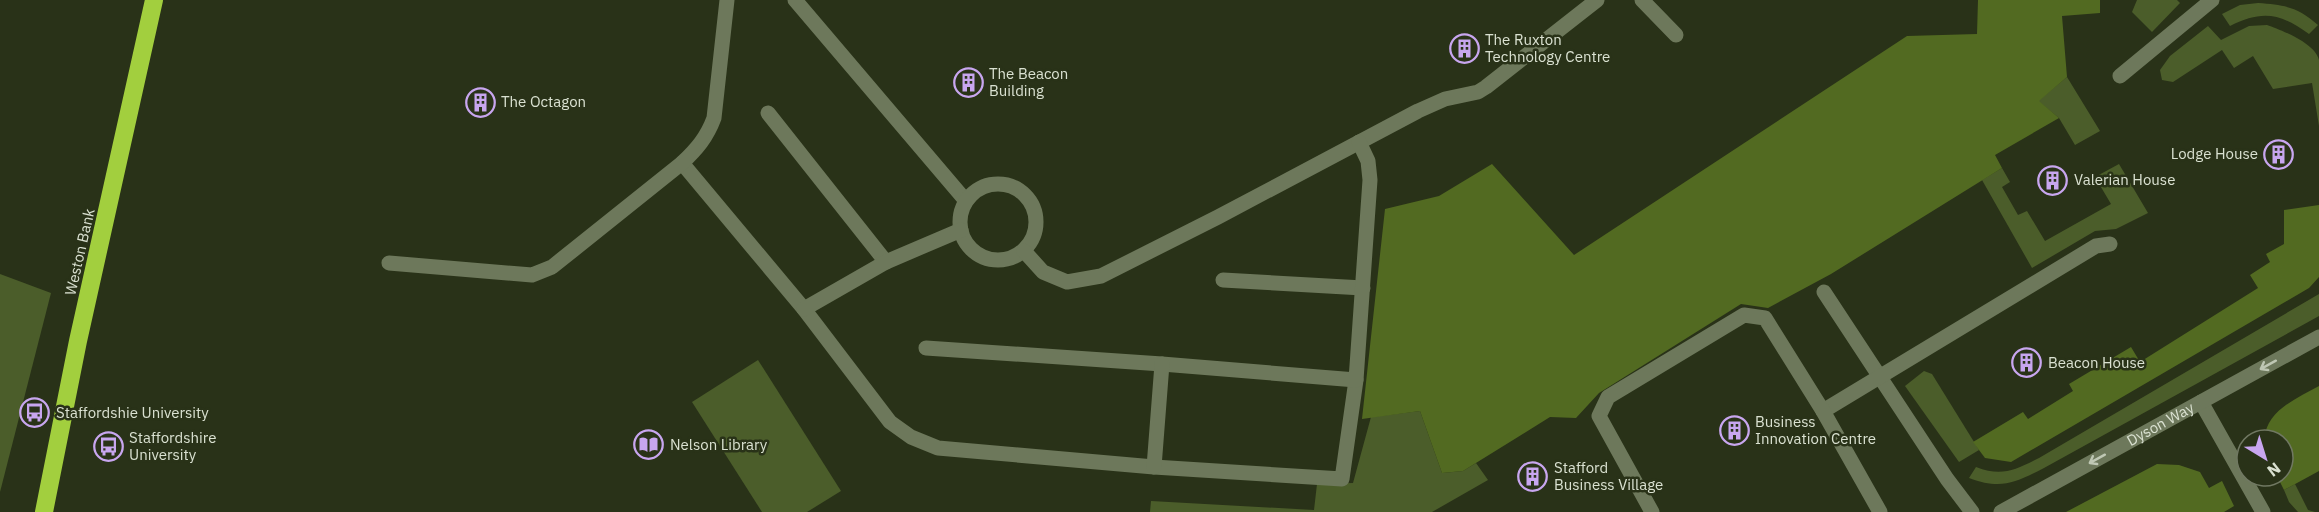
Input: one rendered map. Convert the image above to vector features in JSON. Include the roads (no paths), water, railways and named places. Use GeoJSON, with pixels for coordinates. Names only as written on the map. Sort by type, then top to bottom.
{"type":"FeatureCollection","features":[{"type":"Feature","properties":{"kind":"highway","name":"Weston Bank"},"geometry":{"type":"LineString","coordinates":[[44,512],[78,342],[154,0]]}},
{"type":"Feature","properties":{"kind":"street"},"geometry":{"type":"LineString","coordinates":[[389,263],[532,275],[552,267],[682,163],[709,134],[714,118],[727,0]]}},
{"type":"Feature","properties":{"kind":"street"},"geometry":{"type":"LineString","coordinates":[[795,0],[966,201]]}},
{"type":"Feature","properties":{"kind":"street"},"geometry":{"type":"LineString","coordinates":[[1024,251],[1043,272],[1067,282],[1101,276],[1445,99],[1478,92],[1597,0]]}},
{"type":"Feature","properties":{"kind":"street"},"geometry":{"type":"LineString","coordinates":[[1642,0],[1676,35]]}},
{"type":"Feature","properties":{"kind":"street"},"geometry":{"type":"LineString","coordinates":[[2120,76],[2212,0]]}},
{"type":"Feature","properties":{"kind":"street"},"geometry":{"type":"LineString","coordinates":[[768,113],[886,262]]}},
{"type":"Feature","properties":{"kind":"street"},"geometry":{"type":"LineString","coordinates":[[682,163],[804,309],[890,422],[911,437],[938,448],[1342,479],[1356,381],[1370,180],[1368,161],[1359,142]]}},
{"type":"Feature","properties":{"kind":"street"},"geometry":{"type":"LineString","coordinates":[[999,184],[1023,193],[1031,203],[1035,215],[1036,228],[1032,241],[1024,251],[1013,258],[1001,261],[989,260],[978,255],[968,247],[961,230],[961,212],[966,201],[974,192],[985,186],[999,184]]}},
{"type":"Feature","properties":{"kind":"street"},"geometry":{"type":"LineString","coordinates":[[804,309],[886,262],[961,230]]}},
{"type":"Feature","properties":{"kind":"street"},"geometry":{"type":"LineString","coordinates":[[1823,411],[2096,246],[2110,244]]}},
{"type":"Feature","properties":{"kind":"street"},"geometry":{"type":"LineString","coordinates":[[1223,280],[1363,288]]}},
{"type":"Feature","properties":{"kind":"street"},"geometry":{"type":"LineString","coordinates":[[1824,292],[1972,512]]}},
{"type":"Feature","properties":{"kind":"street"},"geometry":{"type":"LineString","coordinates":[[1652,512],[1599,416],[1608,396],[1744,315],[1766,318],[1823,411],[1880,512]]}},
{"type":"Feature","properties":{"kind":"street","name":"Dyson Way"},"geometry":{"type":"LineString","coordinates":[[2001,512],[2319,337]]}},
{"type":"Feature","properties":{"kind":"street"},"geometry":{"type":"LineString","coordinates":[[926,348],[1162,364],[1356,381]]}},
{"type":"Feature","properties":{"kind":"street"},"geometry":{"type":"LineString","coordinates":[[1154,466],[1162,364]]}},
{"type":"Feature","properties":{"kind":"street"},"geometry":{"type":"LineString","coordinates":[[2200,402],[2263,512]]}},
{"type":"Feature","properties":{"kind":"place","name":"The Ruxton Technology Centre"},"geometry":{"type":"Point","coordinates":[1464,49]}},
{"type":"Feature","properties":{"kind":"place","name":"The Beacon Building"},"geometry":{"type":"Point","coordinates":[968,83]}},
{"type":"Feature","properties":{"kind":"place","name":"The Octagon"},"geometry":{"type":"Point","coordinates":[480,102]}},
{"type":"Feature","properties":{"kind":"place","name":"Lodge House"},"geometry":{"type":"Point","coordinates":[2279,154]}},
{"type":"Feature","properties":{"kind":"place","name":"Valerian House"},"geometry":{"type":"Point","coordinates":[2053,180]}},
{"type":"Feature","properties":{"kind":"place","name":"Beacon House"},"geometry":{"type":"Point","coordinates":[2027,363]}},
{"type":"Feature","properties":{"kind":"place","name":"Staffordshie University"},"geometry":{"type":"Point","coordinates":[35,413]}},
{"type":"Feature","properties":{"kind":"place","name":"Business Innovation Centre"},"geometry":{"type":"Point","coordinates":[1734,431]}},
{"type":"Feature","properties":{"kind":"place","name":"Nelson Library"},"geometry":{"type":"Point","coordinates":[649,445]}},
{"type":"Feature","properties":{"kind":"place","name":"Staffordshire University"},"geometry":{"type":"Point","coordinates":[108,447]}},
{"type":"Feature","properties":{"kind":"place","name":"Stafford Business Village"},"geometry":{"type":"Point","coordinates":[1533,477]}}]}
